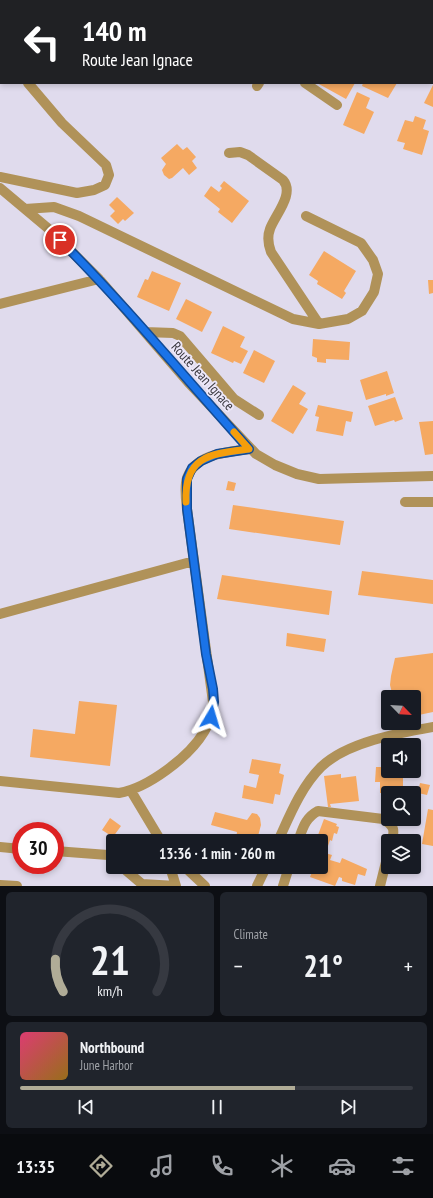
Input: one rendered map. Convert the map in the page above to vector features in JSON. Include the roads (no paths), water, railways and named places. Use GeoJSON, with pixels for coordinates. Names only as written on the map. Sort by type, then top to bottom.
{"type":"FeatureCollection","features":[{"type":"Feature","properties":{"kind":"street"},"geometry":{"type":"LineString","coordinates":[[0,177],[77,193],[94,190],[105,185],[109,175],[106,166],[62,123],[29,84]]}},
{"type":"Feature","properties":{"kind":"street"},"geometry":{"type":"LineString","coordinates":[[307,84],[337,104]]}},
{"type":"Feature","properties":{"kind":"street"},"geometry":{"type":"LineString","coordinates":[[229,153],[240,152],[248,155],[283,180],[287,185],[287,193],[269,230],[268,242],[271,252],[319,324]]}},
{"type":"Feature","properties":{"kind":"street","name":"Route Jean Ignace"},"geometry":{"type":"LineString","coordinates":[[0,188],[50,230],[99,279],[249,449],[275,465],[297,474],[319,479],[433,476]]}},
{"type":"Feature","properties":{"kind":"street"},"geometry":{"type":"LineString","coordinates":[[25,209],[54,207],[78,216],[292,319],[319,324],[348,319],[362,311],[374,292],[378,274],[373,260],[361,243],[306,216]]}},
{"type":"Feature","properties":{"kind":"street"},"geometry":{"type":"LineString","coordinates":[[0,304],[99,279]]}},
{"type":"Feature","properties":{"kind":"street"},"geometry":{"type":"LineString","coordinates":[[145,332],[173,333],[180,336],[234,399],[259,416]]}},
{"type":"Feature","properties":{"kind":"street"},"geometry":{"type":"LineString","coordinates":[[0,781],[119,793],[131,791],[150,782],[182,755],[201,736],[211,717],[214,702],[194,561],[186,491],[187,479],[192,468],[201,461],[217,454],[249,449]]}},
{"type":"Feature","properties":{"kind":"street"},"geometry":{"type":"LineString","coordinates":[[405,502],[433,502]]}},
{"type":"Feature","properties":{"kind":"street"},"geometry":{"type":"LineString","coordinates":[[0,614],[194,561]]}},
{"type":"Feature","properties":{"kind":"street"},"geometry":{"type":"LineString","coordinates":[[281,834],[297,800],[310,780],[322,766],[333,758],[353,748],[383,738],[433,727]]}},
{"type":"Feature","properties":{"kind":"street"},"geometry":{"type":"LineString","coordinates":[[131,791],[157,834]]}},
{"type":"Feature","properties":{"kind":"street"},"geometry":{"type":"LineString","coordinates":[[300,834],[309,816],[318,811],[383,819],[392,825],[394,830],[393,834]]}},
{"type":"Feature","properties":{"kind":"street"},"geometry":{"type":"LineString","coordinates":[[0,847],[12,848]]}},
{"type":"Feature","properties":{"kind":"street"},"geometry":{"type":"LineString","coordinates":[[64,852],[106,855]]}},
{"type":"Feature","properties":{"kind":"street"},"geometry":{"type":"LineString","coordinates":[[130,874],[142,884],[176,886],[172,874]]}},
{"type":"Feature","properties":{"kind":"street"},"geometry":{"type":"LineString","coordinates":[[192,874],[205,886]]}},
{"type":"Feature","properties":{"kind":"street"},"geometry":{"type":"LineString","coordinates":[[257,886],[263,874]]}},
{"type":"Feature","properties":{"kind":"street"},"geometry":{"type":"LineString","coordinates":[[283,886],[287,874]]}},
{"type":"Feature","properties":{"kind":"street"},"geometry":{"type":"LineString","coordinates":[[380,886],[383,874]]}},
{"type":"Feature","properties":{"kind":"street"},"geometry":{"type":"LineString","coordinates":[[0,885],[17,886]]}}]}
